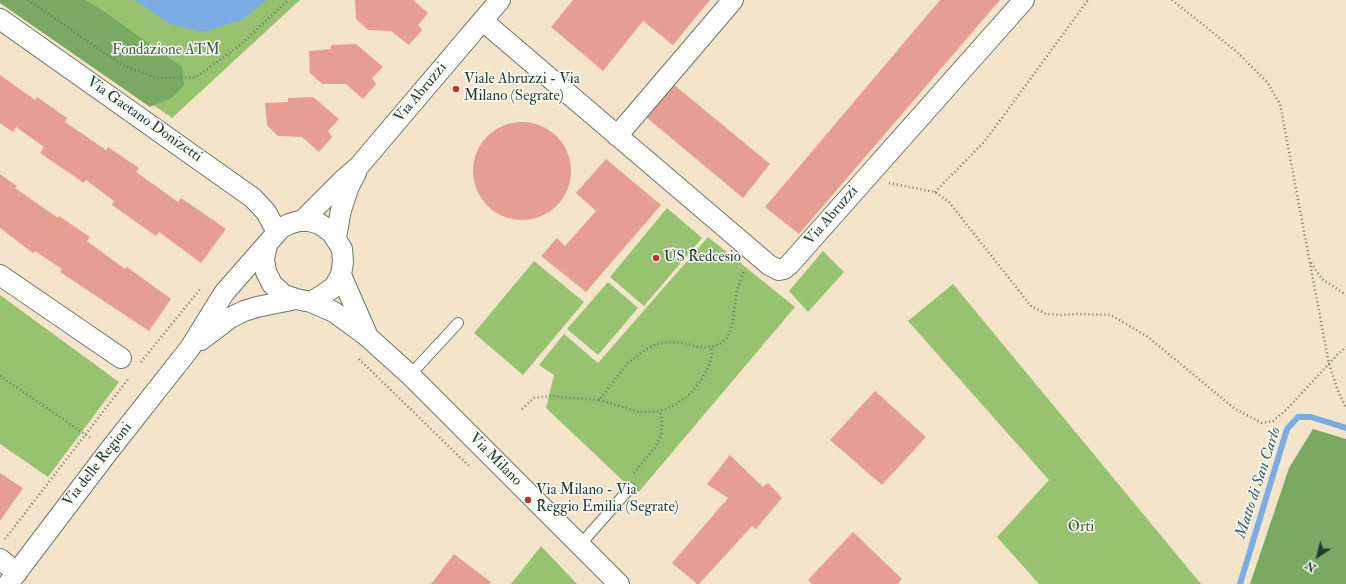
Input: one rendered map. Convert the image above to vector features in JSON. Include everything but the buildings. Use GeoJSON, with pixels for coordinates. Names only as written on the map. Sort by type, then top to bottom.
{"type":"FeatureCollection","features":[{"type":"Feature","properties":{"kind":"street","name":"Via Abruzzi"},"geometry":{"type":"LineString","coordinates":[[302,221],[359,166],[500,0]]}},
{"type":"Feature","properties":{"kind":"street"},"geometry":{"type":"LineString","coordinates":[[617,136],[733,0]]}},
{"type":"Feature","properties":{"kind":"street","name":"Via Abruzzi"},"geometry":{"type":"LineString","coordinates":[[483,21],[751,250],[775,269],[779,270],[784,269],[1024,0]]}},
{"type":"Feature","properties":{"kind":"street","name":"Via Gaetano Donizetti"},"geometry":{"type":"LineString","coordinates":[[0,19],[253,198],[266,212],[272,239]]}},
{"type":"Feature","properties":{"kind":"street","name":"Via Abruzzi"},"geometry":{"type":"LineString","coordinates":[[336,237],[341,210],[349,186],[359,166]]}},
{"type":"Feature","properties":{"kind":"street"},"geometry":{"type":"LineString","coordinates":[[309,221],[320,224],[336,237],[342,249],[343,262],[341,275],[334,286],[324,294],[304,301],[257,307],[244,311],[230,318],[190,348],[224,293],[281,228],[289,224],[309,221]]}},
{"type":"Feature","properties":{"kind":"street"},"geometry":{"type":"LineString","coordinates":[[272,239],[264,259],[266,272],[272,284],[284,295],[304,301]]}},
{"type":"Feature","properties":{"kind":"street"},"geometry":{"type":"LineString","coordinates":[[0,275],[130,366]]}},
{"type":"Feature","properties":{"kind":"street"},"geometry":{"type":"LineString","coordinates":[[341,275],[368,337]]}},
{"type":"Feature","properties":{"kind":"street","name":"Via Milano"},"geometry":{"type":"LineString","coordinates":[[304,301],[334,312],[368,337],[410,375],[619,584]]}},
{"type":"Feature","properties":{"kind":"street","name":"Via delle Regioni"},"geometry":{"type":"LineString","coordinates":[[12,578],[190,348]]}},
{"type":"Feature","properties":{"kind":"street"},"geometry":{"type":"LineString","coordinates":[[2,550],[12,578]]}},
{"type":"Feature","properties":{"kind":"lane"},"geometry":{"type":"LineString","coordinates":[[410,375],[458,323]]}},
{"type":"Feature","properties":{"kind":"lane"},"geometry":{"type":"LineString","coordinates":[[580,545],[630,488]]}},
{"type":"Feature","properties":{"kind":"path"},"geometry":{"type":"LineString","coordinates":[[28,0],[122,65],[156,78],[196,77],[239,46],[288,0]]}},
{"type":"Feature","properties":{"kind":"path"},"geometry":{"type":"LineString","coordinates":[[935,192],[985,141],[1088,0]]}},
{"type":"Feature","properties":{"kind":"path"},"geometry":{"type":"LineString","coordinates":[[1172,0],[1236,51],[1267,82],[1280,104],[1328,364],[1346,408]]}},
{"type":"Feature","properties":{"kind":"path"},"geometry":{"type":"LineString","coordinates":[[865,179],[935,192],[949,202],[1031,306],[1046,314],[1111,315],[1148,337],[1235,409],[1262,423],[1273,421],[1287,409],[1328,364],[1346,347]]}},
{"type":"Feature","properties":{"kind":"path"},"geometry":{"type":"LineString","coordinates":[[599,400],[628,363],[648,348],[657,344],[669,342],[684,343],[698,347],[711,347],[720,344],[727,338],[732,326],[737,290],[751,250]]}},
{"type":"Feature","properties":{"kind":"path"},"geometry":{"type":"LineString","coordinates":[[1309,261],[1322,279],[1346,295]]}},
{"type":"Feature","properties":{"kind":"path"},"geometry":{"type":"LineString","coordinates":[[2,550],[85,434],[130,366],[203,285]]}},
{"type":"Feature","properties":{"kind":"path"},"geometry":{"type":"LineString","coordinates":[[522,409],[534,398],[549,396],[599,400],[640,412],[660,411],[675,405],[690,394],[700,382],[709,366],[712,354],[711,347]]}},
{"type":"Feature","properties":{"kind":"path"},"geometry":{"type":"LineString","coordinates":[[356,356],[476,473]]}},
{"type":"Feature","properties":{"kind":"path"},"geometry":{"type":"LineString","coordinates":[[0,376],[85,434],[108,452]]}},
{"type":"Feature","properties":{"kind":"path"},"geometry":{"type":"LineString","coordinates":[[619,501],[625,484],[656,446],[661,434],[662,423],[660,411]]}},
{"type":"Feature","properties":{"kind":"green space"},"geometry":{"type":"Polygon","coordinates":[[[0,0],[85,0],[102,10],[182,67],[184,85],[173,97],[150,107],[0,3],[0,0]]]}},
{"type":"Feature","properties":{"kind":"green space","name":"Fondazione ATM"},"geometry":{"type":"Polygon","coordinates":[[[1,0],[300,0],[172,118],[1,0]]]}},
{"type":"Feature","properties":{"kind":"green space","name":"US Redcesio"},"geometry":{"type":"Polygon","coordinates":[[[667,208],[702,238],[644,306],[610,277],[667,208]]]}},
{"type":"Feature","properties":{"kind":"green space"},"geometry":{"type":"Polygon","coordinates":[[[708,237],[795,307],[637,494],[546,408],[554,375],[539,365],[564,334],[598,363],[708,237]]]}},
{"type":"Feature","properties":{"kind":"green space"},"geometry":{"type":"Polygon","coordinates":[[[823,251],[844,272],[808,312],[789,291],[823,251]]]}},
{"type":"Feature","properties":{"kind":"green space"},"geometry":{"type":"Polygon","coordinates":[[[534,261],[584,302],[523,375],[474,333],[534,261]]]}},
{"type":"Feature","properties":{"kind":"green space"},"geometry":{"type":"Polygon","coordinates":[[[608,282],[638,308],[598,355],[567,329],[608,282]]]}},
{"type":"Feature","properties":{"kind":"green space","name":"Orti"},"geometry":{"type":"Polygon","coordinates":[[[953,284],[1201,584],[1039,584],[997,537],[1049,480],[908,321],[953,284]]]}},
{"type":"Feature","properties":{"kind":"green space"},"geometry":{"type":"Polygon","coordinates":[[[0,295],[119,382],[48,477],[0,444],[0,295]]]}},
{"type":"Feature","properties":{"kind":"green space"},"geometry":{"type":"Polygon","coordinates":[[[1313,429],[1346,439],[1346,584],[1250,584],[1289,468],[1313,429]]]}},
{"type":"Feature","properties":{"kind":"green space"},"geometry":{"type":"Polygon","coordinates":[[[541,546],[577,584],[511,584],[541,546]]]}},
{"type":"Feature","properties":{"kind":"water"},"geometry":{"type":"Polygon","coordinates":[[[135,0],[266,0],[244,19],[204,32],[170,24],[135,0]]]}},
{"type":"Feature","properties":{"kind":"waterway","name":"Matto di San Carlo"},"geometry":{"type":"LineString","coordinates":[[1240,584],[1287,429],[1298,417],[1311,417],[1346,428]]}},
{"type":"Feature","properties":{"kind":"place","name":"Viale Abruzzi - Via Milano (Segrate)"},"geometry":{"type":"Point","coordinates":[456,89]}},
{"type":"Feature","properties":{"kind":"place","name":"US Redcesio"},"geometry":{"type":"Point","coordinates":[656,258]}},
{"type":"Feature","properties":{"kind":"place","name":"Via Milano - Via Reggio Emilia (Segrate)"},"geometry":{"type":"Point","coordinates":[528,500]}}]}
